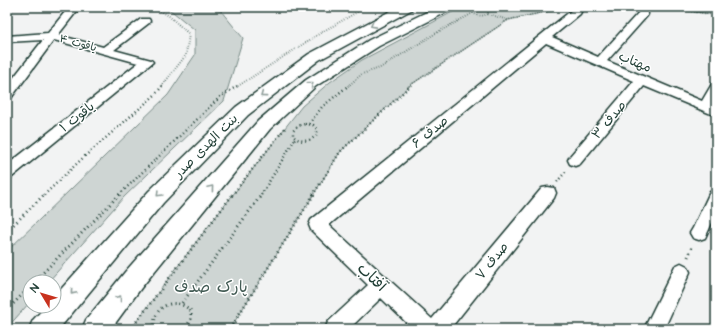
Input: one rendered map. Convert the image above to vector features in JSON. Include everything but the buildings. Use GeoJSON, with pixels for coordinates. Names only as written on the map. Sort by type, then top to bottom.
{"type":"FeatureCollection","features":[{"type":"Feature","properties":{"kind":"street"},"geometry":{"type":"LineString","coordinates":[[7,96],[50,36],[75,7]]}},
{"type":"Feature","properties":{"kind":"street","name":"بنت الهدی صدر"},"geometry":{"type":"LineString","coordinates":[[42,329],[156,197],[242,111],[314,57],[407,7]]}},
{"type":"Feature","properties":{"kind":"street"},"geometry":{"type":"LineString","coordinates":[[95,329],[133,280],[264,125],[311,83],[374,43],[448,7]]}},
{"type":"Feature","properties":{"kind":"street","name":"صدف ۶"},"geometry":{"type":"LineString","coordinates":[[317,225],[576,12]]}},
{"type":"Feature","properties":{"kind":"street"},"geometry":{"type":"LineString","coordinates":[[600,62],[643,14]]}},
{"type":"Feature","properties":{"kind":"street"},"geometry":{"type":"LineString","coordinates":[[105,51],[145,21]]}},
{"type":"Feature","properties":{"kind":"street","name":"یاقوت ۴"},"geometry":{"type":"LineString","coordinates":[[7,39],[50,36],[147,62]]}},
{"type":"Feature","properties":{"kind":"street","name":"مهتاب"},"geometry":{"type":"LineString","coordinates":[[544,38],[710,109]]}},
{"type":"Feature","properties":{"kind":"street","name":"یاقوت ۱"},"geometry":{"type":"LineString","coordinates":[[7,173],[147,62]]}},
{"type":"Feature","properties":{"kind":"street","name":"صدف ۳"},"geometry":{"type":"LineString","coordinates":[[575,160],[642,80]]}},
{"type":"Feature","properties":{"kind":"street"},"geometry":{"type":"LineString","coordinates":[[710,109],[716,87]]}},
{"type":"Feature","properties":{"kind":"street","name":"صدف ۷"},"geometry":{"type":"LineString","coordinates":[[437,329],[548,193]]}},
{"type":"Feature","properties":{"kind":"street"},"geometry":{"type":"LineString","coordinates":[[699,233],[716,197]]}},
{"type":"Feature","properties":{"kind":"street","name":"آفتاب"},"geometry":{"type":"LineString","coordinates":[[317,225],[428,329]]}},
{"type":"Feature","properties":{"kind":"street"},"geometry":{"type":"LineString","coordinates":[[654,329],[681,272]]}},
{"type":"Feature","properties":{"kind":"street"},"geometry":{"type":"LineString","coordinates":[[335,329],[381,284]]}},
{"type":"Feature","properties":{"kind":"path"},"geometry":{"type":"LineString","coordinates":[[7,231],[85,156],[155,95],[186,54],[189,34],[169,16],[154,7]]}},
{"type":"Feature","properties":{"kind":"path"},"geometry":{"type":"LineString","coordinates":[[42,274],[125,189],[220,97],[322,32],[366,7]]}},
{"type":"Feature","properties":{"kind":"path"},"geometry":{"type":"LineString","coordinates":[[473,13],[471,10],[474,7]]}},
{"type":"Feature","properties":{"kind":"path"},"geometry":{"type":"LineString","coordinates":[[483,7],[489,11],[488,14]]}},
{"type":"Feature","properties":{"kind":"path"},"geometry":{"type":"LineString","coordinates":[[662,7],[716,14]]}},
{"type":"Feature","properties":{"kind":"path"},"geometry":{"type":"LineString","coordinates":[[230,329],[340,152],[409,86],[508,20],[561,9]]}},
{"type":"Feature","properties":{"kind":"path"},"geometry":{"type":"LineString","coordinates":[[309,124],[322,107],[362,74],[380,68],[436,33],[473,13],[481,16],[488,14],[508,20]]}},
{"type":"Feature","properties":{"kind":"path"},"geometry":{"type":"LineString","coordinates":[[301,124],[309,124],[317,129],[317,135],[307,141],[296,139],[293,134],[295,128],[301,124]]}},
{"type":"Feature","properties":{"kind":"path"},"geometry":{"type":"LineString","coordinates":[[132,329],[193,246],[288,125]]}},
{"type":"Feature","properties":{"kind":"path"},"geometry":{"type":"LineString","coordinates":[[182,303],[258,201],[296,139]]}},
{"type":"Feature","properties":{"kind":"path"},"geometry":{"type":"LineString","coordinates":[[548,193],[575,160]]}},
{"type":"Feature","properties":{"kind":"path"},"geometry":{"type":"LineString","coordinates":[[681,272],[699,233]]}},
{"type":"Feature","properties":{"kind":"path"},"geometry":{"type":"LineString","coordinates":[[7,310],[22,294]]}},
{"type":"Feature","properties":{"kind":"path"},"geometry":{"type":"LineString","coordinates":[[154,329],[154,322],[160,311],[170,303],[182,303],[190,309],[190,320],[185,329]]}},
{"type":"Feature","properties":{"kind":"green space"},"geometry":{"type":"Polygon","coordinates":[[[164,7],[214,7],[221,11],[243,38],[224,101],[124,197],[55,274],[22,274],[22,311],[7,328],[7,251],[168,95],[195,55],[195,30],[173,12],[164,7]]]}},
{"type":"Feature","properties":{"kind":"green space","name":"پارک صدف"},"geometry":{"type":"Polygon","coordinates":[[[462,7],[569,7],[508,20],[409,86],[340,152],[230,329],[131,329],[193,246],[302,106],[330,82],[362,60],[462,7]]]}},
{"type":"Feature","properties":{"kind":"green space"},"geometry":{"type":"Polygon","coordinates":[[[662,7],[716,7],[716,15],[662,7]]]}}]}
